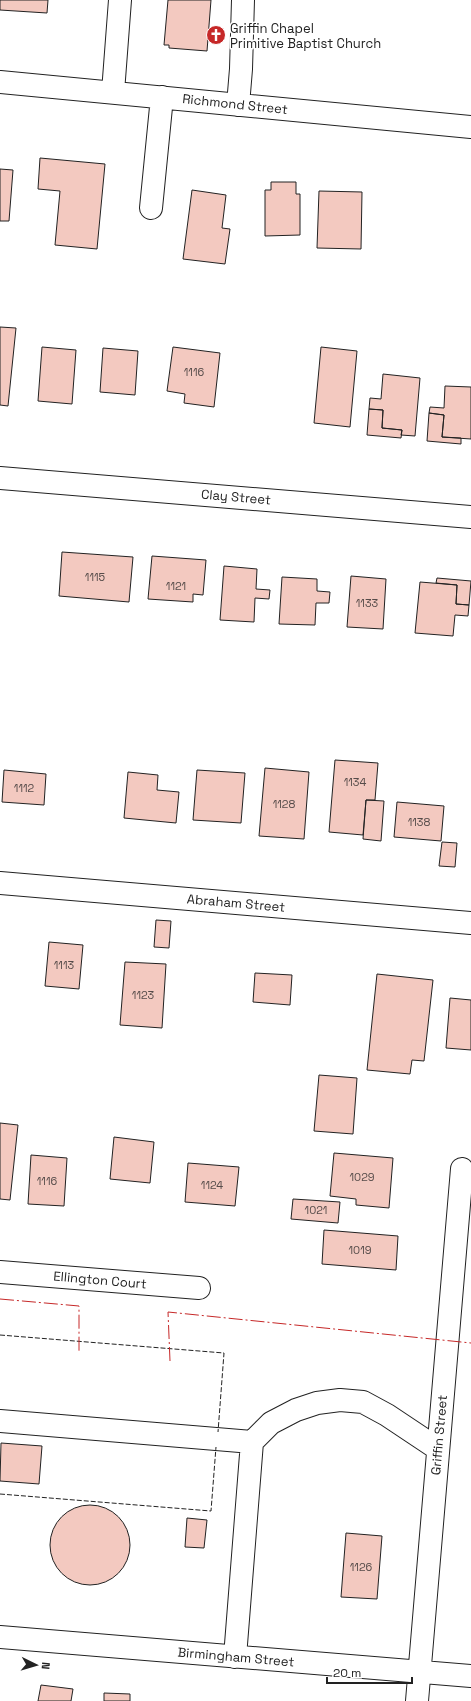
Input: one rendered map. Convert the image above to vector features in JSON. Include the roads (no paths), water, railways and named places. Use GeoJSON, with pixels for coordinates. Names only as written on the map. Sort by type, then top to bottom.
{"type":"FeatureCollection","features":[{"type":"Feature","properties":{"kind":"street"},"geometry":{"type":"LineString","coordinates":[[113,92],[120,0]]}},
{"type":"Feature","properties":{"kind":"street"},"geometry":{"type":"LineString","coordinates":[[238,105],[241,69],[243,0]]}},
{"type":"Feature","properties":{"kind":"street","name":"Richmond Street"},"geometry":{"type":"LineString","coordinates":[[0,82],[471,126]]}},
{"type":"Feature","properties":{"kind":"street"},"geometry":{"type":"LineString","coordinates":[[151,208],[162,97]]}},
{"type":"Feature","properties":{"kind":"street","name":"Clay Street"},"geometry":{"type":"LineString","coordinates":[[0,478],[471,517]]}},
{"type":"Feature","properties":{"kind":"street","name":"Abraham Street"},"geometry":{"type":"LineString","coordinates":[[0,883],[471,923]]}},
{"type":"Feature","properties":{"kind":"street","name":"Griffin Street"},"geometry":{"type":"LineString","coordinates":[[417,1701],[462,1169]]}},
{"type":"Feature","properties":{"kind":"street","name":"Ellington Court"},"geometry":{"type":"LineString","coordinates":[[0,1272],[199,1288]]}},
{"type":"Feature","properties":{"kind":"street"},"geometry":{"type":"LineString","coordinates":[[235,1657],[252,1442],[271,1423],[296,1410],[317,1403],[340,1400],[363,1402],[387,1414],[438,1449]]}},
{"type":"Feature","properties":{"kind":"street"},"geometry":{"type":"LineString","coordinates":[[0,1421],[252,1442]]}},
{"type":"Feature","properties":{"kind":"street","name":"Birmingham Street"},"geometry":{"type":"LineString","coordinates":[[0,1637],[471,1676]]}},
{"type":"Feature","properties":{"kind":"place","name":"Griffin Chapel Primitive Baptist Church"},"geometry":{"type":"Point","coordinates":[216,35]}}]}
